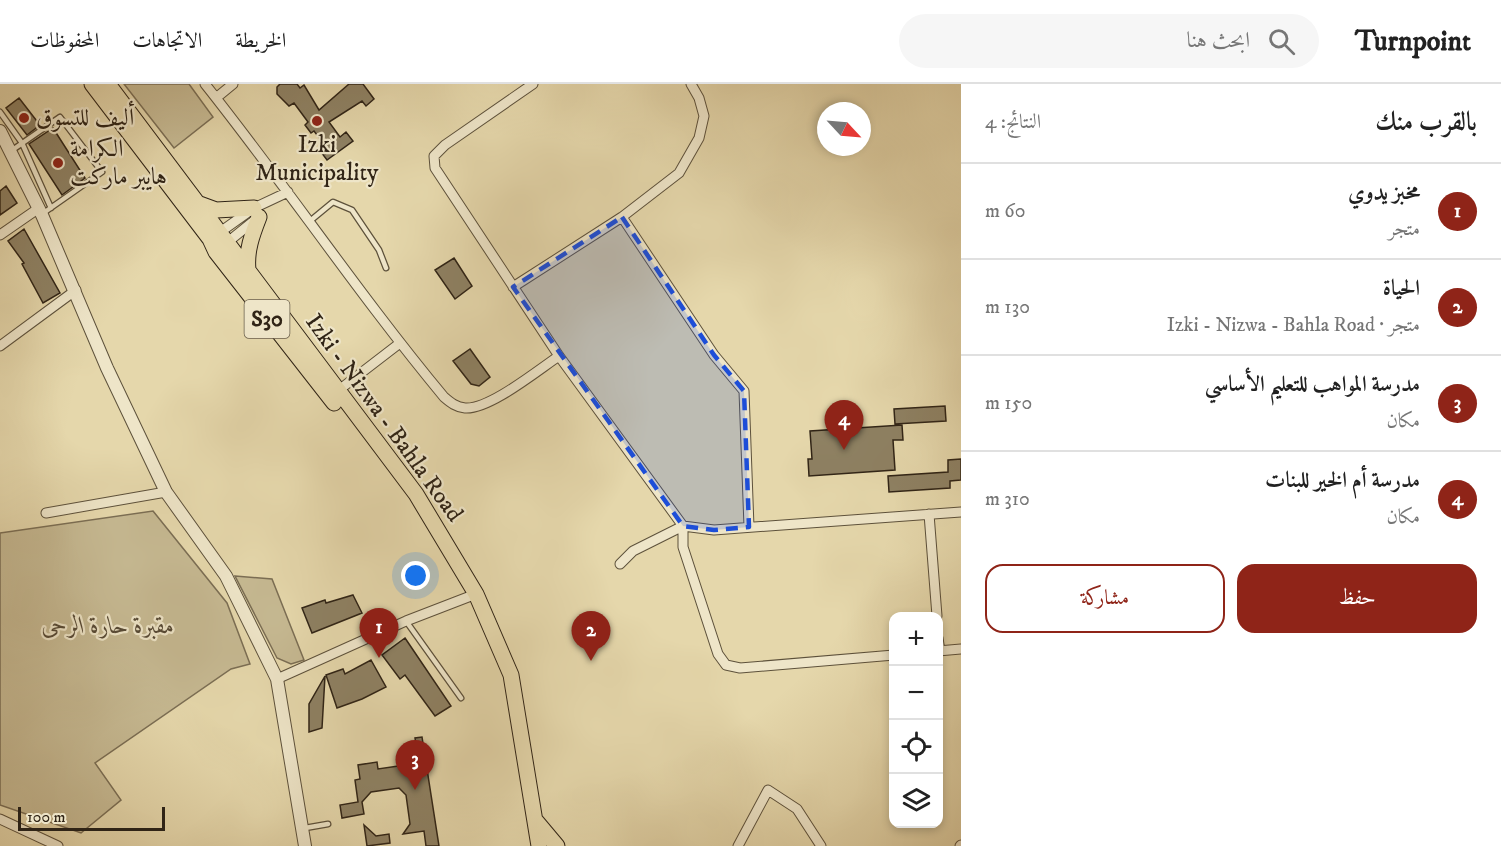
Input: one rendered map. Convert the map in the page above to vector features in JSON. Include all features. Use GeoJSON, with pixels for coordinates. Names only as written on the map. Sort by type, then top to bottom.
{"type":"FeatureCollection","features":[{"type":"Feature","properties":{"kind":"main road","name":"Izki - Nizwa - Bahla Road"},"geometry":{"type":"LineString","coordinates":[[92,84],[334,394]]}},
{"type":"Feature","properties":{"kind":"main road","name":"Izki - Nizwa - Bahla Road"},"geometry":{"type":"LineString","coordinates":[[108,84],[197,203],[217,242],[248,270],[407,497],[450,548],[477,594],[511,675],[539,846]]}},
{"type":"Feature","properties":{"kind":"main road"},"geometry":{"type":"LineString","coordinates":[[197,203],[216,210],[257,212],[248,250],[248,270]]}},
{"type":"Feature","properties":{"kind":"main road"},"geometry":{"type":"LineString","coordinates":[[536,821],[557,846]]}},
{"type":"Feature","properties":{"kind":"street"},"geometry":{"type":"LineString","coordinates":[[205,84],[400,343],[454,406],[466,408],[492,400],[559,356]]}},
{"type":"Feature","properties":{"kind":"street"},"geometry":{"type":"LineString","coordinates":[[216,98],[233,84]]}},
{"type":"Feature","properties":{"kind":"street"},"geometry":{"type":"LineString","coordinates":[[533,84],[434,156],[439,177],[559,356],[683,525],[683,547],[718,654],[726,665],[740,668],[889,655]]}},
{"type":"Feature","properties":{"kind":"street"},"geometry":{"type":"LineString","coordinates":[[513,287],[622,217],[679,173],[699,138],[704,116],[699,98],[691,84]]}},
{"type":"Feature","properties":{"kind":"street"},"geometry":{"type":"LineString","coordinates":[[0,131],[44,210],[111,377],[166,492],[230,583],[277,679],[304,846]]}},
{"type":"Feature","properties":{"kind":"street"},"geometry":{"type":"LineString","coordinates":[[217,242],[270,202],[288,192]]}},
{"type":"Feature","properties":{"kind":"street"},"geometry":{"type":"LineString","coordinates":[[0,235],[44,210]]}},
{"type":"Feature","properties":{"kind":"street"},"geometry":{"type":"LineString","coordinates":[[622,217],[714,355],[744,391],[748,527]]}},
{"type":"Feature","properties":{"kind":"street"},"geometry":{"type":"LineString","coordinates":[[0,346],[76,290]]}},
{"type":"Feature","properties":{"kind":"street"},"geometry":{"type":"LineString","coordinates":[[334,394],[400,343]]}},
{"type":"Feature","properties":{"kind":"street"},"geometry":{"type":"LineString","coordinates":[[46,513],[166,492]]}},
{"type":"Feature","properties":{"kind":"street"},"geometry":{"type":"LineString","coordinates":[[620,564],[633,551],[683,525],[714,530],[961,512]]}},
{"type":"Feature","properties":{"kind":"street"},"geometry":{"type":"LineString","coordinates":[[929,514],[937,612]]}},
{"type":"Feature","properties":{"kind":"street"},"geometry":{"type":"LineString","coordinates":[[277,679],[406,621],[477,594]]}},
{"type":"Feature","properties":{"kind":"street"},"geometry":{"type":"LineString","coordinates":[[943,651],[961,649]]}},
{"type":"Feature","properties":{"kind":"street"},"geometry":{"type":"LineString","coordinates":[[738,846],[768,790],[797,809],[821,846]]}},
{"type":"Feature","properties":{"kind":"street"},"geometry":{"type":"LineString","coordinates":[[0,819],[58,846]]}},
{"type":"Feature","properties":{"kind":"street"},"geometry":{"type":"LineString","coordinates":[[32,846],[38,837]]}},
{"type":"Feature","properties":{"kind":"lane"},"geometry":{"type":"LineString","coordinates":[[0,112],[22,143],[44,210],[102,172],[60,117],[22,143],[11,151]]}},
{"type":"Feature","properties":{"kind":"lane"},"geometry":{"type":"LineString","coordinates":[[310,221],[333,202],[352,210],[379,250],[386,268]]}},
{"type":"Feature","properties":{"kind":"lane"},"geometry":{"type":"LineString","coordinates":[[406,621],[461,698]]}},
{"type":"Feature","properties":{"kind":"lane"},"geometry":{"type":"LineString","coordinates":[[302,828],[328,824]]}},
{"type":"Feature","properties":{"kind":"highlighted area"},"geometry":{"type":"Polygon","coordinates":[[[622,217],[714,355],[744,391],[749,527],[714,530],[683,526],[513,287],[622,217]]]}},
{"type":"Feature","properties":{"kind":"green space"},"geometry":{"type":"Polygon","coordinates":[[[124,84],[189,84],[213,117],[174,148],[124,84]]]}},
{"type":"Feature","properties":{"kind":"green space","name":"مقبرة حارة الرحى"},"geometry":{"type":"Polygon","coordinates":[[[153,511],[227,603],[250,664],[231,669],[95,763],[121,800],[81,833],[0,805],[0,533],[153,511]]]}},
{"type":"Feature","properties":{"kind":"green space"},"geometry":{"type":"Polygon","coordinates":[[[235,576],[272,579],[304,660],[291,664],[277,658],[235,576]]]}},
{"type":"Feature","properties":{"kind":"building","name":"Izki Municipality"},"geometry":{"type":"Polygon","coordinates":[[[280,84],[297,84],[300,88],[304,85],[319,110],[349,84],[363,84],[374,99],[366,106],[362,101],[329,122],[340,137],[346,132],[353,141],[327,160],[321,152],[327,148],[314,131],[311,133],[305,125],[308,122],[294,103],[289,106],[277,94],[277,87],[280,84]]]}},
{"type":"Feature","properties":{"kind":"building","name":"أليف للتسوق"},"geometry":{"type":"Polygon","coordinates":[[[19,98],[40,125],[27,135],[6,108],[19,98]]]}},
{"type":"Feature","properties":{"kind":"building","name":"الكرامة هايبر ماركت"},"geometry":{"type":"Polygon","coordinates":[[[53,128],[85,178],[62,195],[29,144],[53,128]]]}},
{"type":"Feature","properties":{"kind":"building"},"geometry":{"type":"Polygon","coordinates":[[[6,186],[17,203],[0,215],[0,191],[6,186]]]}},
{"type":"Feature","properties":{"kind":"building"},"geometry":{"type":"Polygon","coordinates":[[[24,229],[60,293],[43,303],[22,264],[24,263],[8,241],[24,229]]]}},
{"type":"Feature","properties":{"kind":"building"},"geometry":{"type":"Polygon","coordinates":[[[454,258],[472,286],[455,299],[435,270],[454,258]]]}},
{"type":"Feature","properties":{"kind":"building"},"geometry":{"type":"Polygon","coordinates":[[[470,349],[490,377],[479,386],[471,384],[453,361],[470,349]]]}},
{"type":"Feature","properties":{"kind":"building"},"geometry":{"type":"Polygon","coordinates":[[[945,406],[946,421],[895,424],[894,409],[945,406]]]}},
{"type":"Feature","properties":{"kind":"building"},"geometry":{"type":"Polygon","coordinates":[[[902,425],[903,440],[893,440],[895,470],[809,476],[808,459],[812,459],[810,431],[902,425]]]}},
{"type":"Feature","properties":{"kind":"building"},"geometry":{"type":"Polygon","coordinates":[[[961,459],[961,480],[950,481],[950,488],[889,492],[888,476],[948,472],[948,460],[961,459]]]}},
{"type":"Feature","properties":{"kind":"building"},"geometry":{"type":"Polygon","coordinates":[[[353,595],[362,613],[312,633],[302,608],[325,600],[326,603],[353,595]]]}},
{"type":"Feature","properties":{"kind":"building"},"geometry":{"type":"Polygon","coordinates":[[[405,638],[451,706],[435,716],[405,675],[400,679],[382,655],[405,638]]]}},
{"type":"Feature","properties":{"kind":"building"},"geometry":{"type":"Polygon","coordinates":[[[371,660],[386,687],[337,708],[326,675],[343,669],[345,674],[371,660]]]}},
{"type":"Feature","properties":{"kind":"building"},"geometry":{"type":"Polygon","coordinates":[[[325,676],[322,728],[309,732],[309,704],[325,676]]]}},
{"type":"Feature","properties":{"kind":"building"},"geometry":{"type":"Polygon","coordinates":[[[422,737],[439,846],[426,846],[424,831],[403,834],[410,824],[406,795],[399,788],[371,792],[362,802],[364,814],[342,818],[340,805],[358,802],[355,780],[360,779],[358,765],[377,762],[378,769],[419,763],[415,738],[422,737]]]}},
{"type":"Feature","properties":{"kind":"building"},"geometry":{"type":"Polygon","coordinates":[[[364,825],[376,836],[389,834],[390,843],[367,846],[364,825]]]}},
{"type":"Feature","properties":{"kind":"place","name":"أليف للتسوق"},"geometry":{"type":"Point","coordinates":[24,118]}},
{"type":"Feature","properties":{"kind":"place","name":"Izki Municipality"},"geometry":{"type":"Point","coordinates":[317,121]}},
{"type":"Feature","properties":{"kind":"place","name":"الكرامة هايبر ماركت"},"geometry":{"type":"Point","coordinates":[58,163]}},
{"type":"Feature","properties":{"kind":"place","name":"مدرسة أم الخير للبنات"},"geometry":{"type":"Point","coordinates":[844,450]}},
{"type":"Feature","properties":{"kind":"place","name":"مخبز يدوي"},"geometry":{"type":"Point","coordinates":[379,658]}},
{"type":"Feature","properties":{"kind":"place","name":"الحياة"},"geometry":{"type":"Point","coordinates":[591,661]}},
{"type":"Feature","properties":{"kind":"place","name":"مدرسة المواهب للتعليم الأساسي"},"geometry":{"type":"Point","coordinates":[415,790]}}]}
